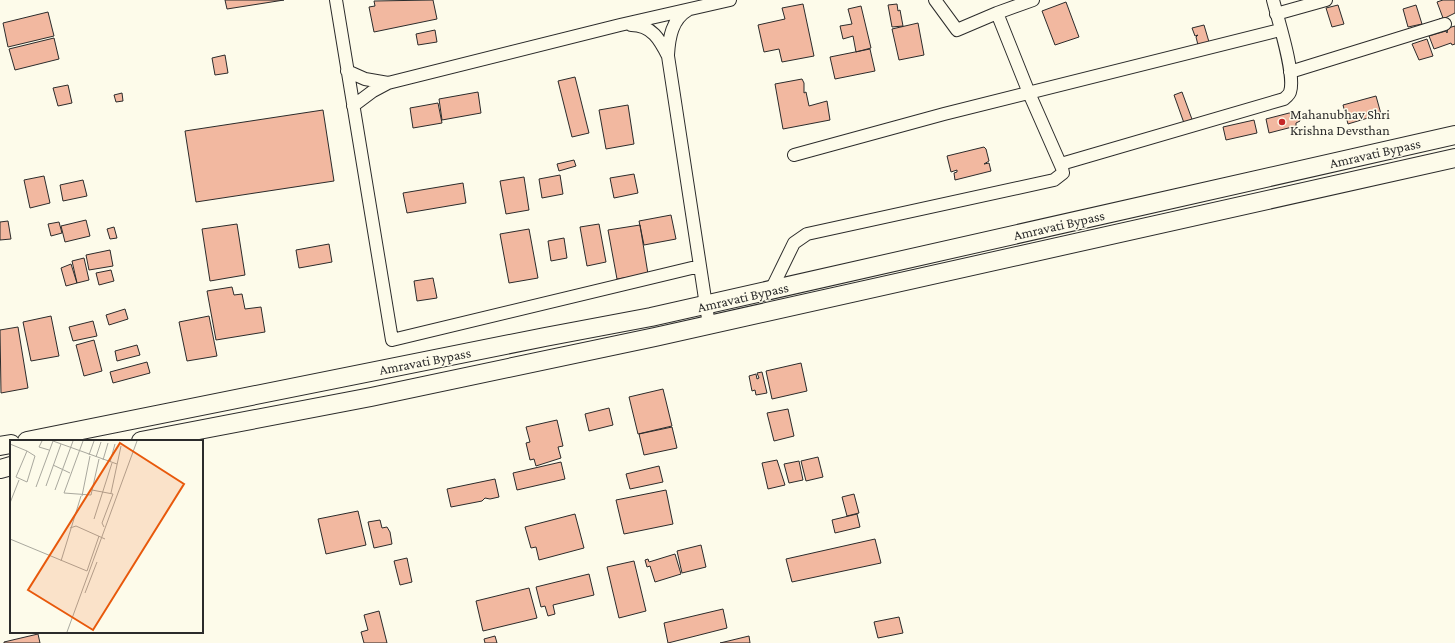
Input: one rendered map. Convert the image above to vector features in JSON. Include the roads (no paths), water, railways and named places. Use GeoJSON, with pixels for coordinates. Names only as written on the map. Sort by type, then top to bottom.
{"type":"FeatureCollection","features":[{"type":"Feature","properties":{"kind":"highway","name":"Amravati Bypass"},"geometry":{"type":"LineString","coordinates":[[32,440],[706,305],[1455,135]]}},
{"type":"Feature","properties":{"kind":"highway","name":"Amravati Bypass"},"geometry":{"type":"LineString","coordinates":[[146,440],[371,397],[710,324],[1455,158]]}},
{"type":"Feature","properties":{"kind":"highway"},"geometry":{"type":"LineString","coordinates":[[0,446],[10,444]]}},
{"type":"Feature","properties":{"kind":"highway"},"geometry":{"type":"LineString","coordinates":[[0,469],[10,466]]}},
{"type":"Feature","properties":{"kind":"street"},"geometry":{"type":"LineString","coordinates":[[336,0],[392,340],[700,266]]}},
{"type":"Feature","properties":{"kind":"street"},"geometry":{"type":"LineString","coordinates":[[353,106],[372,91],[388,83],[690,8],[730,0]]}},
{"type":"Feature","properties":{"kind":"street"},"geometry":{"type":"LineString","coordinates":[[935,0],[957,30],[1033,0]]}},
{"type":"Feature","properties":{"kind":"street"},"geometry":{"type":"LineString","coordinates":[[1061,164],[1284,98],[1291,91],[1290,72],[1273,0]]}},
{"type":"Feature","properties":{"kind":"street"},"geometry":{"type":"LineString","coordinates":[[1276,14],[1326,0]]}},
{"type":"Feature","properties":{"kind":"street"},"geometry":{"type":"LineString","coordinates":[[690,8],[683,12],[676,22],[669,38],[668,56],[710,324]]}},
{"type":"Feature","properties":{"kind":"street"},"geometry":{"type":"LineString","coordinates":[[771,290],[794,244],[807,234],[1054,180],[1063,173],[1061,164],[1029,93],[997,13]]}},
{"type":"Feature","properties":{"kind":"street"},"geometry":{"type":"LineString","coordinates":[[1290,72],[1445,24]]}},
{"type":"Feature","properties":{"kind":"street"},"geometry":{"type":"LineString","coordinates":[[620,25],[636,25],[650,30],[660,40],[668,56]]}},
{"type":"Feature","properties":{"kind":"street"},"geometry":{"type":"LineString","coordinates":[[794,155],[1029,93],[1280,30]]}},
{"type":"Feature","properties":{"kind":"street"},"geometry":{"type":"LineString","coordinates":[[347,71],[365,80],[388,83]]}},
{"type":"Feature","properties":{"kind":"place","name":"Mahanubhav Shri Krishna Devsthan"},"geometry":{"type":"Point","coordinates":[1282,122]}}]}
